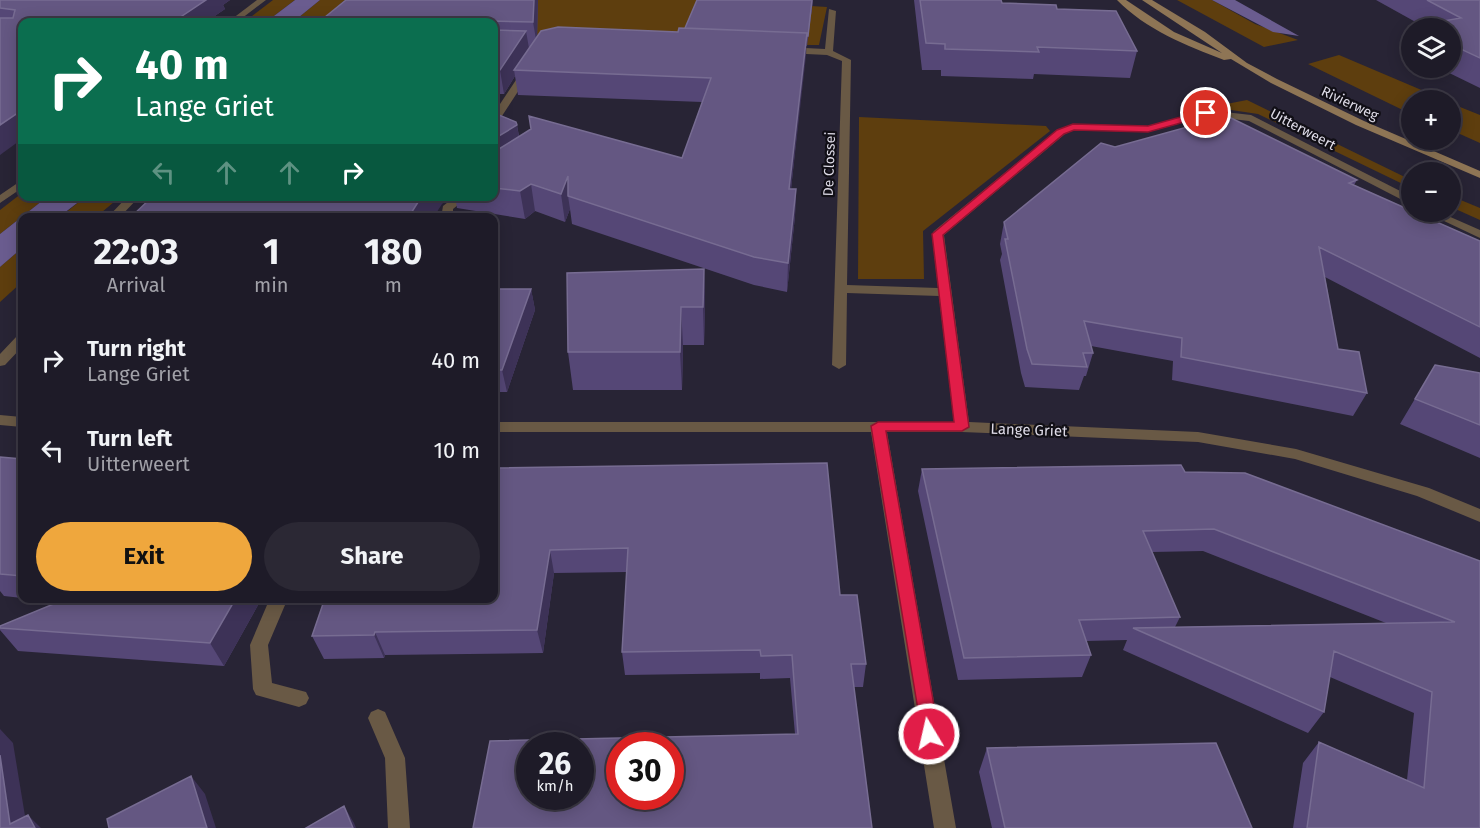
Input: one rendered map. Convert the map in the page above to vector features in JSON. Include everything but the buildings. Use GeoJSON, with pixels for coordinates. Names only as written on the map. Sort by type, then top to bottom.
{"type":"FeatureCollection","features":[{"type":"Feature","properties":{"kind":"street"},"geometry":{"type":"LineString","coordinates":[[237,18],[262,0]]}},
{"type":"Feature","properties":{"kind":"street","name":"Rivierweg"},"geometry":{"type":"LineString","coordinates":[[1121,0],[1141,17],[1191,45],[1244,64],[1360,123],[1480,175]]}},
{"type":"Feature","properties":{"kind":"street","name":"Rivierweg"},"geometry":{"type":"LineString","coordinates":[[1146,0],[1202,34],[1244,64]]}},
{"type":"Feature","properties":{"kind":"street"},"geometry":{"type":"LineString","coordinates":[[770,50],[829,52],[832,11]]}},
{"type":"Feature","properties":{"kind":"street","name":"De Clossei"},"geometry":{"type":"LineString","coordinates":[[829,52],[847,60],[839,365]]}},
{"type":"Feature","properties":{"kind":"street"},"geometry":{"type":"LineString","coordinates":[[498,114],[534,58]]}},
{"type":"Feature","properties":{"kind":"street","name":"Uitterweert"},"geometry":{"type":"LineString","coordinates":[[962,427],[938,234],[1061,132],[1073,127],[1148,129],[1206,113],[1251,118],[1401,196]]}},
{"type":"Feature","properties":{"kind":"street"},"geometry":{"type":"LineString","coordinates":[[0,200],[18,186]]}},
{"type":"Feature","properties":{"kind":"street"},"geometry":{"type":"LineString","coordinates":[[117,213],[130,201]]}},
{"type":"Feature","properties":{"kind":"street"},"geometry":{"type":"LineString","coordinates":[[447,213],[447,208],[457,201]]}},
{"type":"Feature","properties":{"kind":"street"},"geometry":{"type":"LineString","coordinates":[[1453,222],[1480,234]]}},
{"type":"Feature","properties":{"kind":"street"},"geometry":{"type":"LineString","coordinates":[[841,289],[944,292]]}},
{"type":"Feature","properties":{"kind":"street"},"geometry":{"type":"LineString","coordinates":[[0,362],[18,343]]}},
{"type":"Feature","properties":{"kind":"street"},"geometry":{"type":"LineString","coordinates":[[0,420],[18,422]]}},
{"type":"Feature","properties":{"kind":"street"},"geometry":{"type":"LineString","coordinates":[[878,426],[945,828]]}},
{"type":"Feature","properties":{"kind":"street","name":"Lange Griet"},"geometry":{"type":"LineString","coordinates":[[498,427],[962,427],[1198,437],[1296,454],[1423,492],[1480,516]]}},
{"type":"Feature","properties":{"kind":"street"},"geometry":{"type":"LineString","coordinates":[[277,603],[259,645],[263,688],[299,698]]}},
{"type":"Feature","properties":{"kind":"street"},"geometry":{"type":"LineString","coordinates":[[378,718],[395,758],[399,828]]}},
{"type":"Feature","properties":{"kind":"shaded area"},"geometry":{"type":"Polygon","coordinates":[[[273,0],[295,0],[271,18],[249,18],[273,0]]]}},
{"type":"Feature","properties":{"kind":"shaded area"},"geometry":{"type":"Polygon","coordinates":[[[295,0],[320,0],[298,18],[271,18],[295,0]]]}},
{"type":"Feature","properties":{"kind":"shaded area"},"geometry":{"type":"Polygon","coordinates":[[[320,0],[345,0],[324,18],[298,18],[320,0]]]}},
{"type":"Feature","properties":{"kind":"shaded area"},"geometry":{"type":"Polygon","coordinates":[[[377,0],[712,0],[827,7],[819,45],[538,44],[498,24],[498,18],[357,18],[377,0]]]}},
{"type":"Feature","properties":{"kind":"shaded area"},"geometry":{"type":"Polygon","coordinates":[[[1177,0],[1212,0],[1255,24],[1298,40],[1264,47],[1177,0]]]}},
{"type":"Feature","properties":{"kind":"shaded area"},"geometry":{"type":"Polygon","coordinates":[[[1212,0],[1235,0],[1299,36],[1273,32],[1212,0]]]}},
{"type":"Feature","properties":{"kind":"shaded area"},"geometry":{"type":"Polygon","coordinates":[[[1339,55],[1421,90],[1401,90],[1401,109],[1308,64],[1339,55]]]}},
{"type":"Feature","properties":{"kind":"shaded area"},"geometry":{"type":"Polygon","coordinates":[[[1247,100],[1401,175],[1401,183],[1258,114],[1211,107],[1247,100]]]}},
{"type":"Feature","properties":{"kind":"shaded area"},"geometry":{"type":"Polygon","coordinates":[[[1461,107],[1480,115],[1480,143],[1461,134],[1461,107]]]}},
{"type":"Feature","properties":{"kind":"shaded area"},"geometry":{"type":"Polygon","coordinates":[[[859,117],[1046,126],[1050,131],[923,231],[924,279],[858,279],[859,117]]]}},
{"type":"Feature","properties":{"kind":"shaded area"},"geometry":{"type":"Polygon","coordinates":[[[18,196],[18,201],[42,201],[27,213],[18,213],[18,220],[0,234],[0,210],[18,196]]]}},
{"type":"Feature","properties":{"kind":"shaded area"},"geometry":{"type":"Polygon","coordinates":[[[1461,200],[1480,208],[1480,220],[1461,211],[1461,200]]]}},
{"type":"Feature","properties":{"kind":"shaded area"},"geometry":{"type":"Polygon","coordinates":[[[42,201],[80,201],[64,213],[27,213],[42,201]]]}},
{"type":"Feature","properties":{"kind":"shaded area"},"geometry":{"type":"Polygon","coordinates":[[[80,201],[115,201],[101,213],[65,213],[80,201]]]}},
{"type":"Feature","properties":{"kind":"shaded area"},"geometry":{"type":"Polygon","coordinates":[[[18,220],[18,251],[0,267],[0,234],[18,220]]]}},
{"type":"Feature","properties":{"kind":"shaded area"},"geometry":{"type":"Polygon","coordinates":[[[18,251],[18,286],[0,302],[0,267],[18,251]]]}},
{"type":"Feature","properties":{"kind":"route"},"geometry":{"type":"LineString","coordinates":[[929,734],[878,426],[962,427],[938,234],[1061,132],[1073,127],[1114,130],[1148,129],[1206,113]]}}]}
